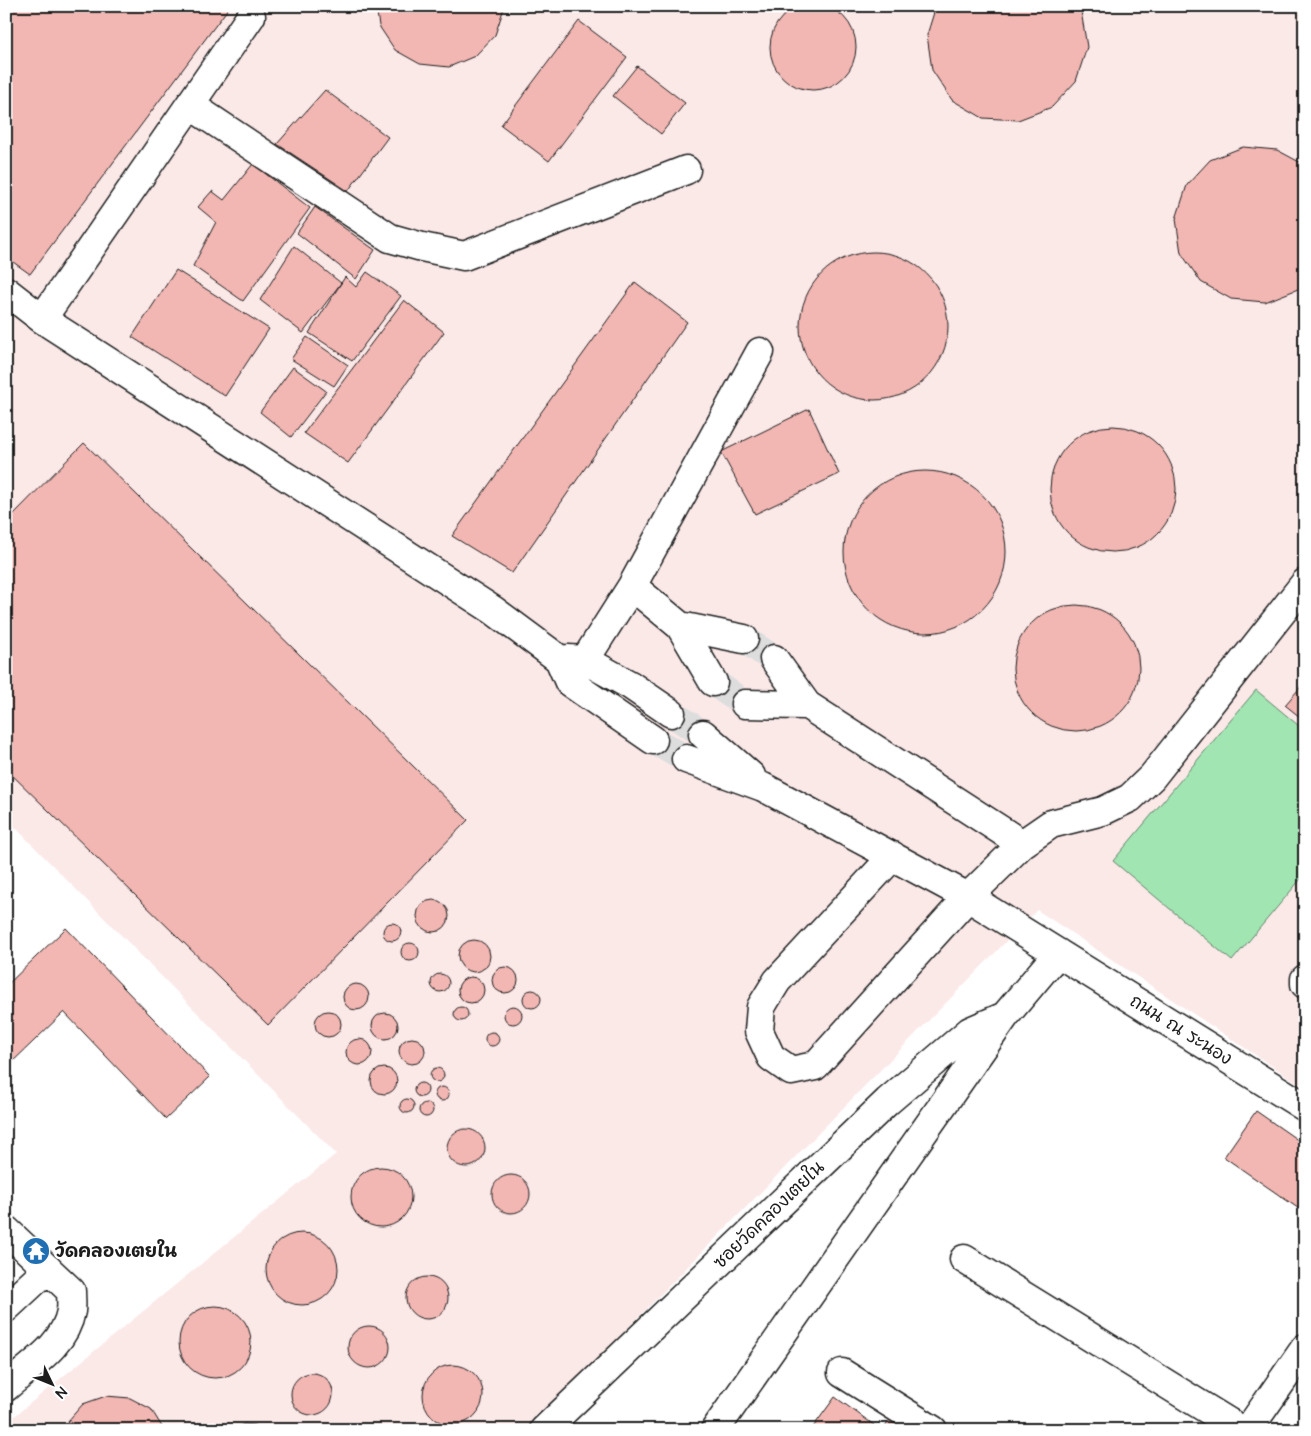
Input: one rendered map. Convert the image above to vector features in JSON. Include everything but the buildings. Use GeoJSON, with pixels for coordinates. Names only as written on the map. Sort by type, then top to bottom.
{"type":"FeatureCollection","features":[{"type":"Feature","properties":{"kind":"street"},"geometry":{"type":"LineString","coordinates":[[42,319],[251,16]]}},
{"type":"Feature","properties":{"kind":"street"},"geometry":{"type":"LineString","coordinates":[[190,104],[390,238],[464,256],[686,170]]}},
{"type":"Feature","properties":{"kind":"street"},"geometry":{"type":"LineString","coordinates":[[6,291],[42,319],[492,610],[571,667],[653,740]]}},
{"type":"Feature","properties":{"kind":"street"},"geometry":{"type":"LineString","coordinates":[[571,667],[632,586],[760,352]]}},
{"type":"Feature","properties":{"kind":"street"},"geometry":{"type":"LineString","coordinates":[[893,856],[777,981],[761,1007],[759,1031],[771,1057],[791,1070],[815,1066],[968,897],[1022,844],[1051,824],[1103,811],[1130,798],[1152,777],[1305,583]]}},
{"type":"Feature","properties":{"kind":"street"},"geometry":{"type":"LineString","coordinates":[[632,586],[680,626],[712,682]]}},
{"type":"Feature","properties":{"kind":"street"},"geometry":{"type":"LineString","coordinates":[[680,626],[744,639]]}},
{"type":"Feature","properties":{"kind":"street"},"geometry":{"type":"LineString","coordinates":[[774,659],[807,705],[1022,844]]}},
{"type":"Feature","properties":{"kind":"street"},"geometry":{"type":"LineString","coordinates":[[571,667],[630,685],[671,713]]}},
{"type":"Feature","properties":{"kind":"street"},"geometry":{"type":"LineString","coordinates":[[745,704],[807,705]]}},
{"type":"Feature","properties":{"kind":"street"},"geometry":{"type":"LineString","coordinates":[[703,734],[763,787]]}},
{"type":"Feature","properties":{"kind":"street"},"geometry":{"type":"LineString","coordinates":[[686,759],[763,787]]}},
{"type":"Feature","properties":{"kind":"street","name":"ถนน ณ ระนอง"},"geometry":{"type":"LineString","coordinates":[[763,787],[968,897],[1305,1107]]}},
{"type":"Feature","properties":{"kind":"street"},"geometry":{"type":"LineString","coordinates":[[715,1430],[1004,1016],[1058,953]]}},
{"type":"Feature","properties":{"kind":"street"},"geometry":{"type":"LineString","coordinates":[[1305,979],[1305,984]]}},
{"type":"Feature","properties":{"kind":"street","name":"ซอยวัดคลองเตยใน"},"geometry":{"type":"LineString","coordinates":[[544,1430],[888,1101],[970,1031],[1004,1016]]}},
{"type":"Feature","properties":{"kind":"street"},"geometry":{"type":"LineString","coordinates":[[6,1230],[71,1291],[71,1310],[66,1327],[56,1344],[6,1387]]}},
{"type":"Feature","properties":{"kind":"street"},"geometry":{"type":"LineString","coordinates":[[964,1259],[1241,1430]]}},
{"type":"Feature","properties":{"kind":"street"},"geometry":{"type":"LineString","coordinates":[[6,1308],[48,1269]]}},
{"type":"Feature","properties":{"kind":"street"},"geometry":{"type":"LineString","coordinates":[[1248,1430],[1305,1348]]}},
{"type":"Feature","properties":{"kind":"street"},"geometry":{"type":"LineString","coordinates":[[842,1373],[933,1430]]}},
{"type":"Feature","properties":{"kind":"shaded area"},"geometry":{"type":"Polygon","coordinates":[[[6,6],[1305,6],[1305,1088],[1037,910],[528,1430],[6,1430],[6,1423],[336,1154],[6,818],[6,6]]]}},
{"type":"Feature","properties":{"kind":"green space"},"geometry":{"type":"Polygon","coordinates":[[[1256,690],[1305,731],[1305,874],[1232,961],[1113,861],[1256,690]]]}},
{"type":"Feature","properties":{"kind":"tunnel"},"geometry":{"type":"LineString","coordinates":[[744,639],[774,659]]}},
{"type":"Feature","properties":{"kind":"tunnel"},"geometry":{"type":"LineString","coordinates":[[713,682],[745,704]]}},
{"type":"Feature","properties":{"kind":"tunnel"},"geometry":{"type":"LineString","coordinates":[[671,713],[703,734]]}},
{"type":"Feature","properties":{"kind":"tunnel"},"geometry":{"type":"LineString","coordinates":[[653,740],[686,759]]}},
{"type":"Feature","properties":{"kind":"place","name":"วัดคลองเตยใน"},"geometry":{"type":"Point","coordinates":[36,1251]}}]}
